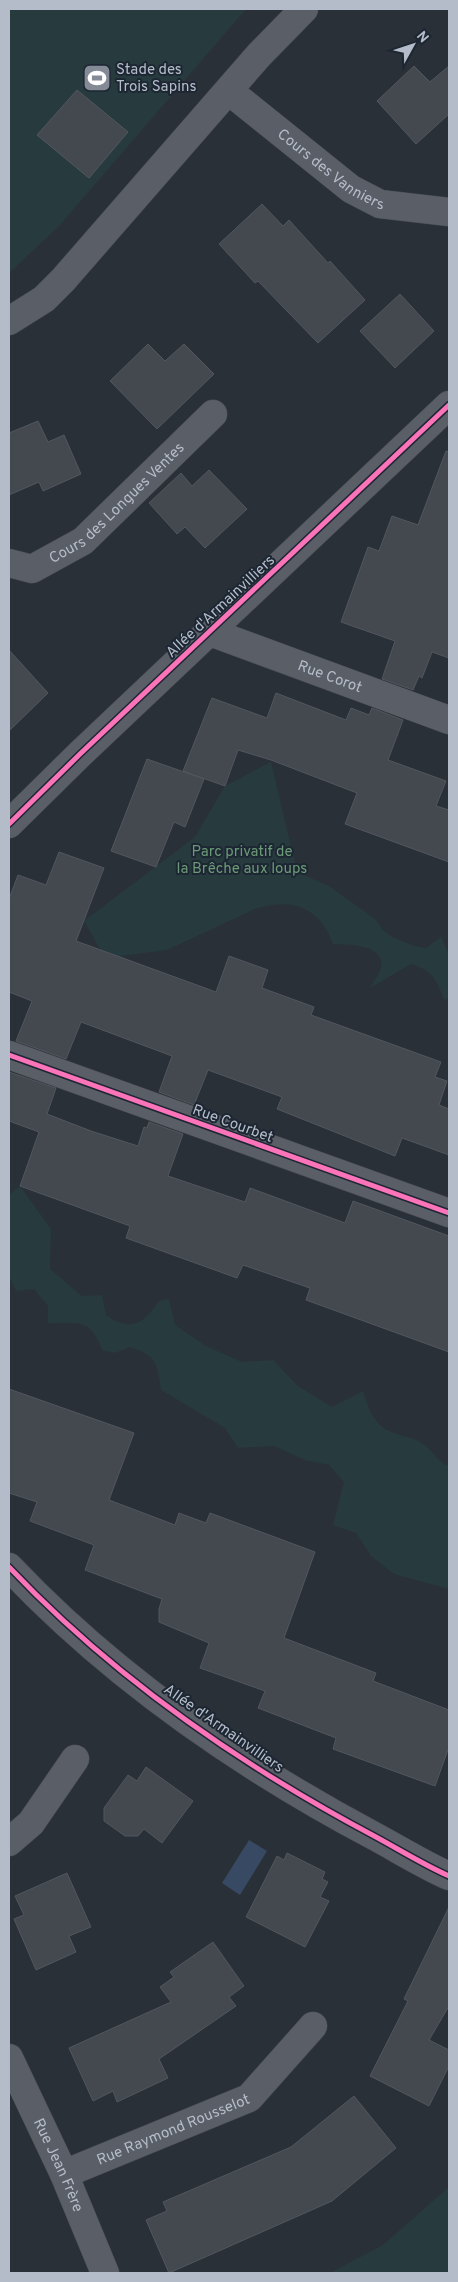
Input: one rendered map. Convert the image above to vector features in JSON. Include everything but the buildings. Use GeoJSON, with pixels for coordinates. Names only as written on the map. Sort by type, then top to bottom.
{"type":"FeatureCollection","features":[{"type":"Feature","properties":{"kind":"street"},"geometry":{"type":"LineString","coordinates":[[9,321],[44,299],[63,280],[259,55],[304,9]]}},
{"type":"Feature","properties":{"kind":"street","name":"Cours des Vanniers"},"geometry":{"type":"LineString","coordinates":[[228,91],[351,189],[380,204],[449,212]]}},
{"type":"Feature","properties":{"kind":"street","name":"Allée d'Armainvilliers"},"geometry":{"type":"LineString","coordinates":[[9,824],[73,761],[449,406]]}},
{"type":"Feature","properties":{"kind":"street","name":"Cours des Longues Ventes"},"geometry":{"type":"LineString","coordinates":[[9,563],[32,569],[83,541],[213,414]]}},
{"type":"Feature","properties":{"kind":"street","name":"Rue Corot"},"geometry":{"type":"LineString","coordinates":[[210,632],[449,720]]}},
{"type":"Feature","properties":{"kind":"street","name":"Rue Courbet"},"geometry":{"type":"LineString","coordinates":[[9,1056],[449,1213]]}},
{"type":"Feature","properties":{"kind":"street","name":"Allée d'Armainvilliers"},"geometry":{"type":"LineString","coordinates":[[9,1567],[34,1594],[99,1652],[170,1707],[225,1746],[314,1804],[449,1876]]}},
{"type":"Feature","properties":{"kind":"street"},"geometry":{"type":"LineString","coordinates":[[9,1842],[31,1823],[75,1759]]}},
{"type":"Feature","properties":{"kind":"street","name":"Rue Raymond Rousselot"},"geometry":{"type":"LineString","coordinates":[[64,2174],[249,2098],[313,2026]]}},
{"type":"Feature","properties":{"kind":"street","name":"Rue Jean Frère"},"geometry":{"type":"LineString","coordinates":[[9,2058],[64,2174],[106,2273]]}},
{"type":"Feature","properties":{"kind":"green space","name":"Stade des Trois Sapins"},"geometry":{"type":"Polygon","coordinates":[[[9,9],[246,9],[59,226],[9,273],[9,9]]]}},
{"type":"Feature","properties":{"kind":"green space","name":"Parc privatif de la Brêche aux loups"},"geometry":{"type":"Polygon","coordinates":[[[271,762],[297,872],[329,886],[375,919],[382,929],[392,937],[414,946],[426,948],[441,937],[449,955],[449,999],[444,1000],[433,976],[424,969],[411,964],[370,988],[381,967],[381,959],[377,954],[364,947],[333,944],[321,921],[303,908],[293,905],[281,904],[255,909],[167,950],[105,958],[84,921],[195,837],[225,786],[271,762]]]}},
{"type":"Feature","properties":{"kind":"green space"},"geometry":{"type":"Polygon","coordinates":[[[20,1186],[51,1229],[50,1269],[82,1296],[102,1295],[106,1315],[123,1323],[136,1323],[147,1316],[159,1301],[169,1299],[175,1325],[206,1346],[242,1362],[273,1360],[298,1386],[332,1407],[363,1391],[370,1411],[377,1422],[387,1430],[420,1442],[441,1462],[449,1466],[449,1589],[394,1574],[371,1556],[356,1533],[333,1525],[344,1482],[329,1465],[305,1460],[274,1446],[238,1448],[225,1428],[161,1390],[157,1367],[151,1357],[130,1347],[115,1353],[102,1350],[93,1332],[88,1327],[82,1325],[75,1323],[48,1323],[48,1306],[34,1289],[16,1291],[9,1276],[9,1195],[20,1186]]]}},
{"type":"Feature","properties":{"kind":"green space"},"geometry":{"type":"Polygon","coordinates":[[[449,2187],[449,2273],[330,2273],[383,2245],[449,2187]]]}},
{"type":"Feature","properties":{"kind":"water"},"geometry":{"type":"Polygon","coordinates":[[[249,1840],[267,1851],[240,1895],[222,1883],[249,1840]]]}},
{"type":"Feature","properties":{"kind":"cycle path"},"geometry":{"type":"LineString","coordinates":[[9,824],[80,754],[449,405]]}},
{"type":"Feature","properties":{"kind":"cycle path"},"geometry":{"type":"LineString","coordinates":[[9,1055],[449,1213]]}},
{"type":"Feature","properties":{"kind":"cycle path"},"geometry":{"type":"LineString","coordinates":[[9,1567],[91,1646],[181,1717],[228,1749],[326,1810],[449,1876]]}},
{"type":"Feature","properties":{"kind":"place","name":"Stade des Trois Sapins"},"geometry":{"type":"Point","coordinates":[97,78]}}]}
